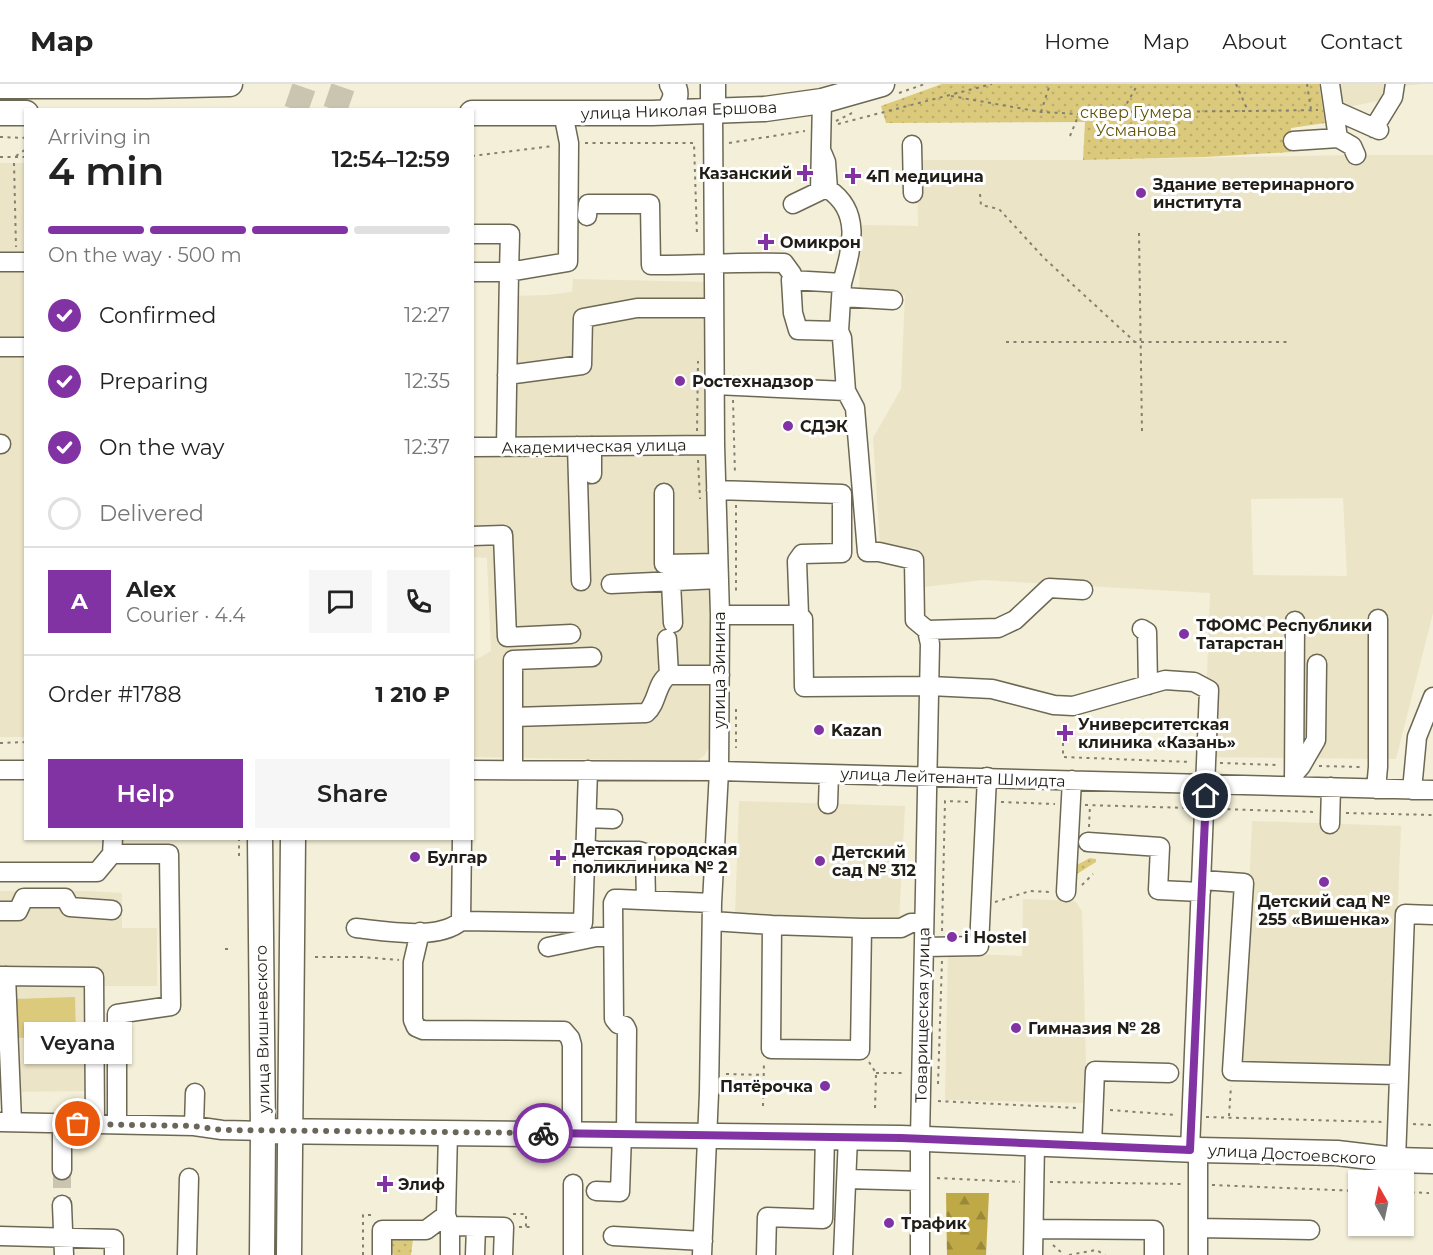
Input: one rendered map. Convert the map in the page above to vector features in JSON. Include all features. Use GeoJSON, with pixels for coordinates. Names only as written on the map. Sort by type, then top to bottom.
{"type":"FeatureCollection","features":[{"type":"Feature","properties":{"kind":"main road"},"geometry":{"type":"LineString","coordinates":[[0,86],[230,84]]}},
{"type":"Feature","properties":{"kind":"main road"},"geometry":{"type":"LineString","coordinates":[[668,112],[675,101],[676,94],[672,84]]}},
{"type":"Feature","properties":{"kind":"main road","name":"улица Зинина"},"geometry":{"type":"LineString","coordinates":[[713,84],[713,110]]}},
{"type":"Feature","properties":{"kind":"main road","name":"улица Николая Ершова"},"geometry":{"type":"LineString","coordinates":[[474,113],[765,109],[822,101],[882,84]]}},
{"type":"Feature","properties":{"kind":"main road"},"geometry":{"type":"LineString","coordinates":[[0,113],[24,113]]}},
{"type":"Feature","properties":{"kind":"main road","name":"улица Вишневского"},"geometry":{"type":"LineString","coordinates":[[260,840],[262,1255]]}},
{"type":"Feature","properties":{"kind":"main road","name":"улица Вишневского"},"geometry":{"type":"LineString","coordinates":[[288,1255],[293,840]]}},
{"type":"Feature","properties":{"kind":"main road","name":"улица Достоевского"},"geometry":{"type":"LineString","coordinates":[[263,1131],[707,1134],[920,1139],[1337,1153],[1396,1160],[1433,1161]]}},
{"type":"Feature","properties":{"kind":"street"},"geometry":{"type":"LineString","coordinates":[[1330,84],[1338,138]]}},
{"type":"Feature","properties":{"kind":"street"},"geometry":{"type":"LineString","coordinates":[[1334,110],[1376,129],[1393,97],[1395,84]]}},
{"type":"Feature","properties":{"kind":"street"},"geometry":{"type":"LineString","coordinates":[[794,204],[820,190],[822,101]]}},
{"type":"Feature","properties":{"kind":"street","name":"улица Зинина"},"geometry":{"type":"LineString","coordinates":[[703,1248],[712,912],[719,771],[720,675],[728,615],[718,571],[715,445],[723,385],[714,308],[713,110]]}},
{"type":"Feature","properties":{"kind":"street"},"geometry":{"type":"LineString","coordinates":[[474,272],[508,272],[568,262],[569,144],[563,113]]}},
{"type":"Feature","properties":{"kind":"street"},"geometry":{"type":"LineString","coordinates":[[1293,141],[1338,138],[1352,146],[1356,155]]}},
{"type":"Feature","properties":{"kind":"street"},"geometry":{"type":"LineString","coordinates":[[912,145],[913,193]]}},
{"type":"Feature","properties":{"kind":"street"},"geometry":{"type":"LineString","coordinates":[[821,150],[826,162],[828,189],[840,196],[851,217],[851,250],[842,290],[839,331],[842,338],[846,391],[855,408],[859,496],[867,552]]}},
{"type":"Feature","properties":{"kind":"street"},"geometry":{"type":"LineString","coordinates":[[587,216],[588,204],[650,204],[651,265],[784,263],[792,274],[793,313],[798,330],[839,331]]}},
{"type":"Feature","properties":{"kind":"street"},"geometry":{"type":"LineString","coordinates":[[474,234],[510,234],[506,447]]}},
{"type":"Feature","properties":{"kind":"street"},"geometry":{"type":"LineString","coordinates":[[791,280],[893,300]]}},
{"type":"Feature","properties":{"kind":"street"},"geometry":{"type":"LineString","coordinates":[[507,375],[582,365],[583,318],[637,308],[714,308]]}},
{"type":"Feature","properties":{"kind":"street"},"geometry":{"type":"LineString","coordinates":[[0,347],[24,347]]}},
{"type":"Feature","properties":{"kind":"street"},"geometry":{"type":"LineString","coordinates":[[723,385],[846,391]]}},
{"type":"Feature","properties":{"kind":"street","name":"Академическая улица"},"geometry":{"type":"LineString","coordinates":[[474,447],[715,445]]}},
{"type":"Feature","properties":{"kind":"street"},"geometry":{"type":"LineString","coordinates":[[584,446],[592,474]]}},
{"type":"Feature","properties":{"kind":"street"},"geometry":{"type":"LineString","coordinates":[[581,581],[584,446]]}},
{"type":"Feature","properties":{"kind":"street"},"geometry":{"type":"LineString","coordinates":[[716,490],[842,494],[842,552]]}},
{"type":"Feature","properties":{"kind":"street"},"geometry":{"type":"LineString","coordinates":[[664,493],[664,564],[718,571]]}},
{"type":"Feature","properties":{"kind":"street"},"geometry":{"type":"LineString","coordinates":[[474,536],[503,535],[507,636],[571,634]]}},
{"type":"Feature","properties":{"kind":"street"},"geometry":{"type":"LineString","coordinates":[[1083,590],[1049,588],[1015,620],[998,628],[927,630],[915,620],[914,560],[879,552],[802,554],[797,561],[799,615],[803,620],[804,687],[930,686],[992,689],[1054,705],[1073,706],[1165,680],[1194,682],[1209,690],[1194,1150],[1198,1184],[1198,1255]]}},
{"type":"Feature","properties":{"kind":"street"},"geometry":{"type":"LineString","coordinates":[[611,584],[671,582],[718,571]]}},
{"type":"Feature","properties":{"kind":"street"},"geometry":{"type":"LineString","coordinates":[[669,675],[671,582]]}},
{"type":"Feature","properties":{"kind":"street"},"geometry":{"type":"LineString","coordinates":[[728,615],[799,615]]}},
{"type":"Feature","properties":{"kind":"street"},"geometry":{"type":"LineString","coordinates":[[1376,789],[1378,619]]}},
{"type":"Feature","properties":{"kind":"street"},"geometry":{"type":"LineString","coordinates":[[1295,621],[1296,773]]}},
{"type":"Feature","properties":{"kind":"street"},"geometry":{"type":"LineString","coordinates":[[1142,629],[1147,632],[1148,685]]}},
{"type":"Feature","properties":{"kind":"street","name":"Товарищеская улица"},"geometry":{"type":"LineString","coordinates":[[920,1255],[929,1180],[920,1139],[933,947],[924,923],[930,686],[930,644],[927,630]]}},
{"type":"Feature","properties":{"kind":"street"},"geometry":{"type":"LineString","coordinates":[[513,770],[513,660],[592,657]]}},
{"type":"Feature","properties":{"kind":"street"},"geometry":{"type":"LineString","coordinates":[[1296,773],[1316,740],[1317,664]]}},
{"type":"Feature","properties":{"kind":"street"},"geometry":{"type":"LineString","coordinates":[[513,717],[646,713],[652,708],[663,678],[669,675],[720,675]]}},
{"type":"Feature","properties":{"kind":"street"},"geometry":{"type":"LineString","coordinates":[[1412,790],[1417,737],[1433,697]]}},
{"type":"Feature","properties":{"kind":"street"},"geometry":{"type":"LineString","coordinates":[[0,770],[24,770]]}},
{"type":"Feature","properties":{"kind":"street","name":"улица Лейтенанта Шмидта"},"geometry":{"type":"LineString","coordinates":[[474,770],[719,771],[1206,784],[1296,773],[1331,788],[1433,790]]}},
{"type":"Feature","properties":{"kind":"street"},"geometry":{"type":"LineString","coordinates":[[356,928],[402,933],[454,927],[461,921],[583,923],[588,770]]}},
{"type":"Feature","properties":{"kind":"street"},"geometry":{"type":"LineString","coordinates":[[828,804],[829,774]]}},
{"type":"Feature","properties":{"kind":"street"},"geometry":{"type":"LineString","coordinates":[[933,947],[979,946],[987,777]]}},
{"type":"Feature","properties":{"kind":"street"},"geometry":{"type":"LineString","coordinates":[[1066,892],[1072,780]]}},
{"type":"Feature","properties":{"kind":"street"},"geometry":{"type":"LineString","coordinates":[[1330,824],[1331,788]]}},
{"type":"Feature","properties":{"kind":"street"},"geometry":{"type":"LineString","coordinates":[[586,819],[613,819]]}},
{"type":"Feature","properties":{"kind":"street"},"geometry":{"type":"LineString","coordinates":[[461,921],[462,840]]}},
{"type":"Feature","properties":{"kind":"street"},"geometry":{"type":"LineString","coordinates":[[1088,843],[1160,847],[1158,890],[1244,883],[1232,1071],[1399,1075]]}},
{"type":"Feature","properties":{"kind":"street"},"geometry":{"type":"LineString","coordinates":[[0,872],[97,872],[113,847],[170,854],[171,1006],[117,1014],[117,1124]]}},
{"type":"Feature","properties":{"kind":"street"},"geometry":{"type":"LineString","coordinates":[[586,848],[597,851],[645,853],[646,900]]}},
{"type":"Feature","properties":{"kind":"street"},"geometry":{"type":"LineString","coordinates":[[0,911],[18,911],[24,898],[66,898],[70,907],[112,910]]}},
{"type":"Feature","properties":{"kind":"street"},"geometry":{"type":"LineString","coordinates":[[596,1191],[620,1192],[624,1134],[627,1030],[614,1018],[612,937],[615,899],[646,900],[772,925],[901,928],[911,923],[924,923]]}},
{"type":"Feature","properties":{"kind":"street"},"geometry":{"type":"LineString","coordinates":[[1396,1160],[1405,914],[1433,915]]}},
{"type":"Feature","properties":{"kind":"street"},"geometry":{"type":"LineString","coordinates":[[772,925],[771,1049],[861,1050],[862,928]]}},
{"type":"Feature","properties":{"kind":"street"},"geometry":{"type":"LineString","coordinates":[[420,932],[413,962],[413,1020],[419,1029],[558,1030],[567,1034],[572,1045],[572,1133]]}},
{"type":"Feature","properties":{"kind":"street"},"geometry":{"type":"LineString","coordinates":[[548,947],[596,937],[612,937]]}},
{"type":"Feature","properties":{"kind":"street"},"geometry":{"type":"LineString","coordinates":[[6,1122],[3,976],[94,977],[95,1124]]}},
{"type":"Feature","properties":{"kind":"street"},"geometry":{"type":"LineString","coordinates":[[1092,1145],[1095,1071],[1169,1074]]}},
{"type":"Feature","properties":{"kind":"street"},"geometry":{"type":"LineString","coordinates":[[194,1126],[195,1093]]}},
{"type":"Feature","properties":{"kind":"street","name":"улица Достоевского"},"geometry":{"type":"LineString","coordinates":[[6,1122],[194,1126],[222,1130],[263,1131]]}},
{"type":"Feature","properties":{"kind":"street"},"geometry":{"type":"LineString","coordinates":[[62,1124],[62,1170]]}},
{"type":"Feature","properties":{"kind":"street"},"geometry":{"type":"LineString","coordinates":[[448,1132],[450,1255]]}},
{"type":"Feature","properties":{"kind":"street"},"geometry":{"type":"LineString","coordinates":[[837,1137],[846,1179],[843,1255]]}},
{"type":"Feature","properties":{"kind":"street"},"geometry":{"type":"LineString","coordinates":[[766,1255],[766,1217],[823,1219],[837,1137]]}},
{"type":"Feature","properties":{"kind":"street"},"geometry":{"type":"LineString","coordinates":[[1034,1255],[1035,1143]]}},
{"type":"Feature","properties":{"kind":"street"},"geometry":{"type":"LineString","coordinates":[[187,1255],[189,1178]]}},
{"type":"Feature","properties":{"kind":"street"},"geometry":{"type":"LineString","coordinates":[[846,1179],[929,1180]]}},
{"type":"Feature","properties":{"kind":"street"},"geometry":{"type":"LineString","coordinates":[[573,1184],[573,1255]]}},
{"type":"Feature","properties":{"kind":"street"},"geometry":{"type":"LineString","coordinates":[[62,1205],[64,1246]]}},
{"type":"Feature","properties":{"kind":"street"},"geometry":{"type":"LineString","coordinates":[[382,1255],[382,1230],[426,1230],[448,1221],[476,1227],[504,1227],[503,1255]]}},
{"type":"Feature","properties":{"kind":"street"},"geometry":{"type":"LineString","coordinates":[[476,1227],[476,1255]]}},
{"type":"Feature","properties":{"kind":"street"},"geometry":{"type":"LineString","coordinates":[[1198,1228],[1310,1230]]}},
{"type":"Feature","properties":{"kind":"street"},"geometry":{"type":"LineString","coordinates":[[1034,1229],[1154,1230],[1154,1255]]}},
{"type":"Feature","properties":{"kind":"street"},"geometry":{"type":"LineString","coordinates":[[0,1236],[64,1246],[114,1239],[114,1255]]}},
{"type":"Feature","properties":{"kind":"street"},"geometry":{"type":"LineString","coordinates":[[613,1236],[703,1248]]}},
{"type":"Feature","properties":{"kind":"path"},"geometry":{"type":"LineString","coordinates":[[821,129],[992,84]]}},
{"type":"Feature","properties":{"kind":"path"},"geometry":{"type":"LineString","coordinates":[[1041,112],[1050,84]]}},
{"type":"Feature","properties":{"kind":"path"},"geometry":{"type":"LineString","coordinates":[[1122,112],[1139,84]]}},
{"type":"Feature","properties":{"kind":"path"},"geometry":{"type":"LineString","coordinates":[[1236,84],[1248,111]]}},
{"type":"Feature","properties":{"kind":"path"},"geometry":{"type":"LineString","coordinates":[[1307,84],[1311,110]]}},
{"type":"Feature","properties":{"kind":"path"},"geometry":{"type":"LineString","coordinates":[[951,96],[1041,112],[1079,114],[1334,110]]}},
{"type":"Feature","properties":{"kind":"path"},"geometry":{"type":"LineString","coordinates":[[1070,136],[1079,114]]}},
{"type":"Feature","properties":{"kind":"path"},"geometry":{"type":"LineString","coordinates":[[0,137],[24,138]]}},
{"type":"Feature","properties":{"kind":"path"},"geometry":{"type":"LineString","coordinates":[[729,141],[729,152]]}},
{"type":"Feature","properties":{"kind":"path"},"geometry":{"type":"LineString","coordinates":[[15,157],[24,150]]}},
{"type":"Feature","properties":{"kind":"path"},"geometry":{"type":"LineString","coordinates":[[0,157],[24,157]]}},
{"type":"Feature","properties":{"kind":"path"},"geometry":{"type":"LineString","coordinates":[[14,163],[14,262]]}},
{"type":"Feature","properties":{"kind":"path"},"geometry":{"type":"LineString","coordinates":[[980,194],[981,204],[999,209],[1044,258],[1135,342]]}},
{"type":"Feature","properties":{"kind":"path"},"geometry":{"type":"LineString","coordinates":[[1139,233],[1143,431]]}},
{"type":"Feature","properties":{"kind":"path"},"geometry":{"type":"LineString","coordinates":[[1006,342],[1288,342]]}},
{"type":"Feature","properties":{"kind":"path"},"geometry":{"type":"LineString","coordinates":[[723,385],[736,491],[728,615]]}},
{"type":"Feature","properties":{"kind":"path"},"geometry":{"type":"LineString","coordinates":[[736,704],[736,748]]}},
{"type":"Feature","properties":{"kind":"path"},"geometry":{"type":"LineString","coordinates":[[0,743],[24,742]]}},
{"type":"Feature","properties":{"kind":"path"},"geometry":{"type":"LineString","coordinates":[[1063,743],[1063,757],[1207,762],[1296,773],[1378,767]]}},
{"type":"Feature","properties":{"kind":"path"},"geometry":{"type":"LineString","coordinates":[[938,1103],[933,947],[945,801]]}},
{"type":"Feature","properties":{"kind":"path"},"geometry":{"type":"LineString","coordinates":[[1088,843],[1090,805]]}},
{"type":"Feature","properties":{"kind":"path"},"geometry":{"type":"LineString","coordinates":[[239,840],[239,856]]}},
{"type":"Feature","properties":{"kind":"path"},"geometry":{"type":"LineString","coordinates":[[981,906],[1030,891],[1066,892]]}},
{"type":"Feature","properties":{"kind":"path"},"geometry":{"type":"LineString","coordinates":[[315,957],[362,957],[413,962]]}},
{"type":"Feature","properties":{"kind":"path"},"geometry":{"type":"LineString","coordinates":[[763,1106],[764,1062],[771,1049]]}},
{"type":"Feature","properties":{"kind":"path"},"geometry":{"type":"LineString","coordinates":[[861,1050],[876,1073],[875,1109]]}},
{"type":"Feature","properties":{"kind":"path"},"geometry":{"type":"LineString","coordinates":[[1229,1117],[1232,1071]]}},
{"type":"Feature","properties":{"kind":"path"},"geometry":{"type":"LineString","coordinates":[[876,1073],[906,1073]]}},
{"type":"Feature","properties":{"kind":"path"},"geometry":{"type":"LineString","coordinates":[[726,1074],[764,1075]]}},
{"type":"Feature","properties":{"kind":"path"},"geometry":{"type":"LineString","coordinates":[[929,1180],[1198,1184],[1348,1191]]}},
{"type":"Feature","properties":{"kind":"path"},"geometry":{"type":"LineString","coordinates":[[1414,1192],[1429,1193]]}},
{"type":"Feature","properties":{"kind":"path"},"geometry":{"type":"LineString","coordinates":[[503,1214],[526,1214],[526,1227]]}},
{"type":"Feature","properties":{"kind":"path"},"geometry":{"type":"LineString","coordinates":[[1069,1255],[1096,1250],[1105,1255]]}},
{"type":"Feature","properties":{"kind":"shaded area"},"geometry":{"type":"Polygon","coordinates":[[[1339,84],[1423,84],[1401,86],[1386,99],[1344,108],[1339,84]]]}},
{"type":"Feature","properties":{"kind":"shaded area"},"geometry":{"type":"Polygon","coordinates":[[[1433,155],[1433,613],[1396,759],[1210,757],[1207,677],[1210,593],[983,580],[924,587],[923,555],[915,548],[889,547],[880,544],[873,438],[901,389],[905,295],[859,292],[861,225],[918,226],[917,160],[1433,155]],[[1343,498],[1251,499],[1253,575],[1347,576],[1343,498]]]}},
{"type":"Feature","properties":{"kind":"shaded area"},"geometry":{"type":"Polygon","coordinates":[[[0,163],[24,163],[24,737],[0,737],[0,163]]]}},
{"type":"Feature","properties":{"kind":"shaded area"},"geometry":{"type":"Polygon","coordinates":[[[573,279],[708,282],[710,746],[704,756],[696,761],[474,757],[474,661],[491,651],[487,558],[474,557],[474,442],[510,441],[509,296],[572,292],[573,279]]]}},
{"type":"Feature","properties":{"kind":"shaded area","name":"Детский сад № 312"},"geometry":{"type":"Polygon","coordinates":[[[739,801],[905,806],[899,922],[735,917],[739,801]]]}},
{"type":"Feature","properties":{"kind":"shaded area"},"geometry":{"type":"Polygon","coordinates":[[[1252,821],[1401,826],[1391,1066],[1242,1061],[1252,821]]]}},
{"type":"Feature","properties":{"kind":"shaded area"},"geometry":{"type":"Polygon","coordinates":[[[0,891],[122,893],[122,928],[157,928],[157,986],[89,986],[89,1091],[0,1092],[0,891]]]}},
{"type":"Feature","properties":{"kind":"shaded area","name":"Гимназия № 28"},"geometry":{"type":"Polygon","coordinates":[[[1023,899],[1075,901],[1082,911],[1087,1103],[945,1100],[948,953],[1022,956],[1023,899]]]}},
{"type":"Feature","properties":{"kind":"green space","name":"сквер Гумера Усманова"},"geometry":{"type":"Polygon","coordinates":[[[942,84],[1319,84],[1325,123],[1291,128],[1291,152],[1083,160],[1085,122],[886,123],[881,106],[942,84]]]}},
{"type":"Feature","properties":{"kind":"green space"},"geometry":{"type":"Polygon","coordinates":[[[1090,858],[1096,859],[1096,862],[1069,879],[1069,869],[1090,858]]]}},
{"type":"Feature","properties":{"kind":"green space"},"geometry":{"type":"Polygon","coordinates":[[[75,997],[76,1036],[15,1038],[14,999],[75,997]]]}},
{"type":"Feature","properties":{"kind":"green space"},"geometry":{"type":"Polygon","coordinates":[[[946,1193],[989,1193],[986,1255],[947,1255],[946,1193]]]}},
{"type":"Feature","properties":{"kind":"green space"},"geometry":{"type":"Polygon","coordinates":[[[389,1239],[413,1239],[411,1255],[394,1255],[390,1251],[389,1239]]]}},
{"type":"Feature","properties":{"kind":"tunnel"},"geometry":{"type":"LineString","coordinates":[[297,108],[305,84]]}},
{"type":"Feature","properties":{"kind":"tunnel"},"geometry":{"type":"LineString","coordinates":[[336,108],[344,84]]}},
{"type":"Feature","properties":{"kind":"tunnel"},"geometry":{"type":"LineString","coordinates":[[62,1170],[62,1205]]}},
{"type":"Feature","properties":{"kind":"way so far"},"geometry":{"type":"LineString","coordinates":[[78,1124],[194,1126],[222,1130],[543,1133]]}},
{"type":"Feature","properties":{"kind":"place","name":"Казанский"},"geometry":{"type":"Point","coordinates":[805,173]}},
{"type":"Feature","properties":{"kind":"place","name":"4П медицина"},"geometry":{"type":"Point","coordinates":[853,176]}},
{"type":"Feature","properties":{"kind":"place","name":"Здание ветеринарного института"},"geometry":{"type":"Point","coordinates":[1141,193]}},
{"type":"Feature","properties":{"kind":"place","name":"Омикрон"},"geometry":{"type":"Point","coordinates":[766,242]}},
{"type":"Feature","properties":{"kind":"place","name":"Ростехнадзор"},"geometry":{"type":"Point","coordinates":[680,381]}},
{"type":"Feature","properties":{"kind":"place","name":"СДЭК"},"geometry":{"type":"Point","coordinates":[788,426]}},
{"type":"Feature","properties":{"kind":"place","name":"ТФОМС Республики Татарстан"},"geometry":{"type":"Point","coordinates":[1184,634]}},
{"type":"Feature","properties":{"kind":"place","name":"Kazan"},"geometry":{"type":"Point","coordinates":[819,730]}},
{"type":"Feature","properties":{"kind":"place","name":"Университетская клиника «Казань»"},"geometry":{"type":"Point","coordinates":[1065,733]}},
{"type":"Feature","properties":{"kind":"place","name":"Булгар"},"geometry":{"type":"Point","coordinates":[415,857]}},
{"type":"Feature","properties":{"kind":"place","name":"Детская городская поликлиника № 2"},"geometry":{"type":"Point","coordinates":[558,858]}},
{"type":"Feature","properties":{"kind":"place","name":"Детский сад № 312"},"geometry":{"type":"Point","coordinates":[820,861]}},
{"type":"Feature","properties":{"kind":"place","name":"Детский сад № 255 «Вишенка»"},"geometry":{"type":"Point","coordinates":[1324,882]}},
{"type":"Feature","properties":{"kind":"place","name":"i Hostel"},"geometry":{"type":"Point","coordinates":[952,937]}},
{"type":"Feature","properties":{"kind":"place","name":"Гимназия № 28"},"geometry":{"type":"Point","coordinates":[1016,1028]}},
{"type":"Feature","properties":{"kind":"place","name":"Пятёрочка"},"geometry":{"type":"Point","coordinates":[825,1086]}},
{"type":"Feature","properties":{"kind":"place","name":"Veyana"},"geometry":{"type":"Point","coordinates":[78,1124]}},
{"type":"Feature","properties":{"kind":"place","name":"Элиф"},"geometry":{"type":"Point","coordinates":[385,1184]}},
{"type":"Feature","properties":{"kind":"place","name":"Трафик"},"geometry":{"type":"Point","coordinates":[889,1223]}},
{"type":"Feature","properties":{"kind":"route"},"geometry":{"type":"LineString","coordinates":[[543,1133],[901,1138],[1190,1150],[1206,796]]}}]}
